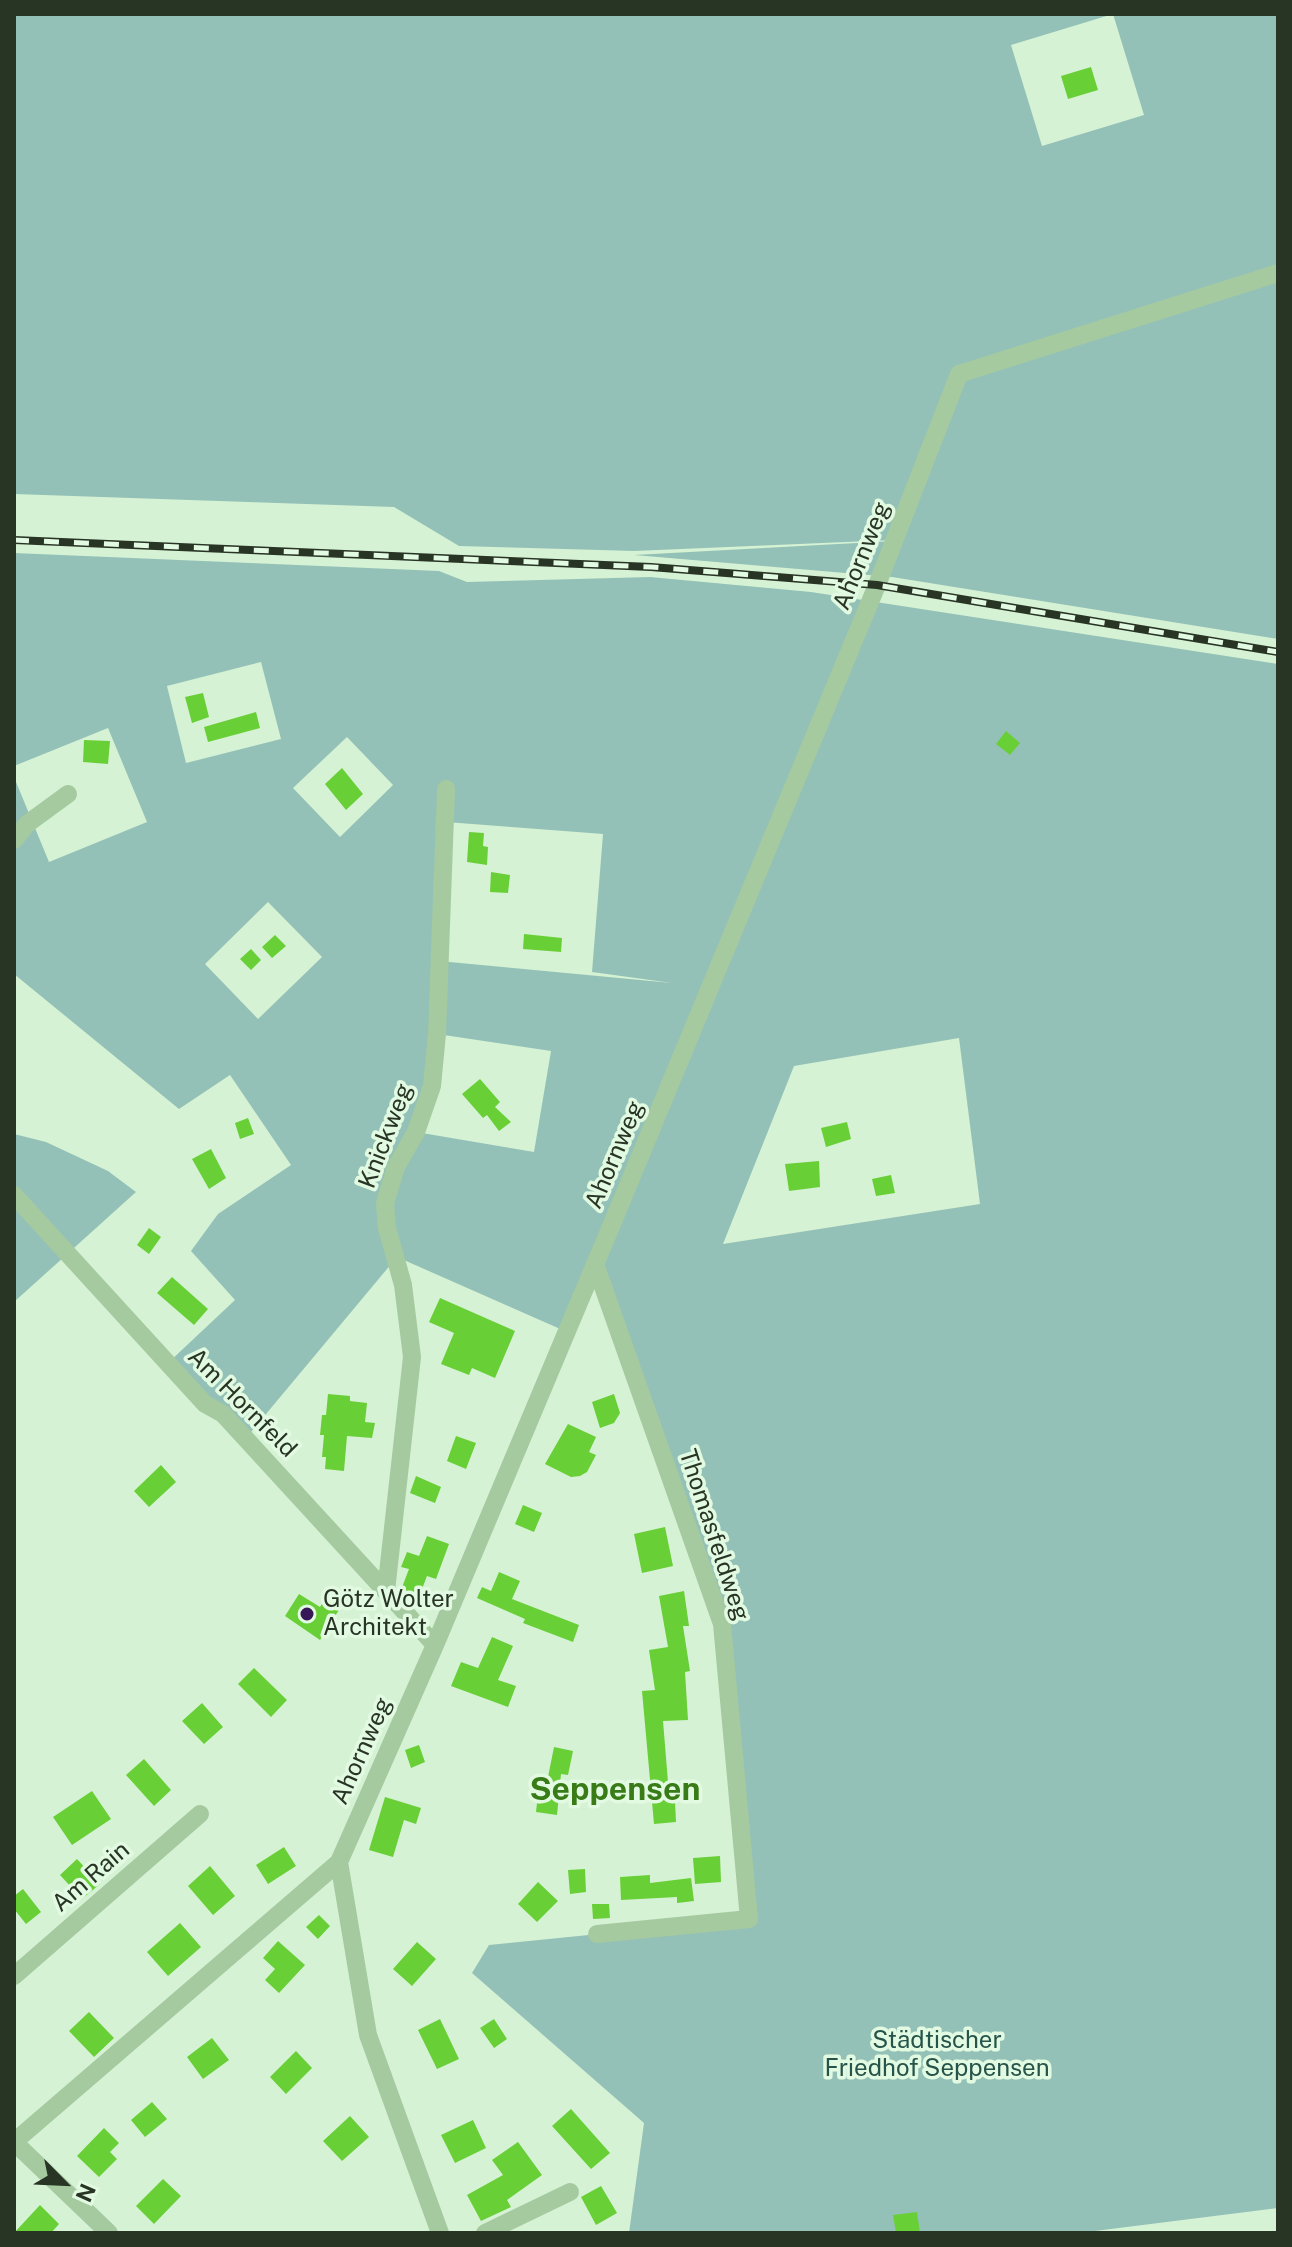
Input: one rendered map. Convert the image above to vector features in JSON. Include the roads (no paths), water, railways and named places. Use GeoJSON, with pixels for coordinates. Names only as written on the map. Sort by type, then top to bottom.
{"type":"FeatureCollection","features":[{"type":"Feature","properties":{"kind":"street","name":"Ahornweg"},"geometry":{"type":"LineString","coordinates":[[109,2233],[14,2142],[339,1862],[435,1645],[595,1264],[877,585],[959,374],[1278,273]]}},
{"type":"Feature","properties":{"kind":"street","name":"Knickweg"},"geometry":{"type":"LineString","coordinates":[[386,1591],[412,1357],[403,1285],[387,1228],[385,1203],[396,1167],[416,1132],[432,1086],[437,1034],[446,789]]}},
{"type":"Feature","properties":{"kind":"street"},"geometry":{"type":"LineString","coordinates":[[14,840],[27,824],[68,794]]}},
{"type":"Feature","properties":{"kind":"street","name":"Am Hornfeld"},"geometry":{"type":"LineString","coordinates":[[14,1195],[205,1404],[223,1414],[435,1645]]}},
{"type":"Feature","properties":{"kind":"street","name":"Thomasfeldweg"},"geometry":{"type":"LineString","coordinates":[[595,1264],[722,1624],[749,1919],[597,1934]]}},
{"type":"Feature","properties":{"kind":"street","name":"Am Rain"},"geometry":{"type":"LineString","coordinates":[[14,1976],[200,1814]]}},
{"type":"Feature","properties":{"kind":"street"},"geometry":{"type":"LineString","coordinates":[[339,1862],[368,2035],[440,2233]]}},
{"type":"Feature","properties":{"kind":"street"},"geometry":{"type":"LineString","coordinates":[[485,2233],[570,2192]]}},
{"type":"Feature","properties":{"kind":"railway"},"geometry":{"type":"LineString","coordinates":[[14,540],[651,567],[877,585],[1278,652]]}},
{"type":"Feature","properties":{"kind":"place","name":"Götz Wolter Architekt"},"geometry":{"type":"Point","coordinates":[307,1614]}},
{"type":"Feature","properties":{"kind":"district","name":"Seppensen"},"geometry":{"type":"Point","coordinates":[615,1790]}},
{"type":"Feature","properties":{"kind":"park label","name":"Städtischer Friedhof Seppensen"},"geometry":{"type":"Point","coordinates":[937,2055]}}]}
